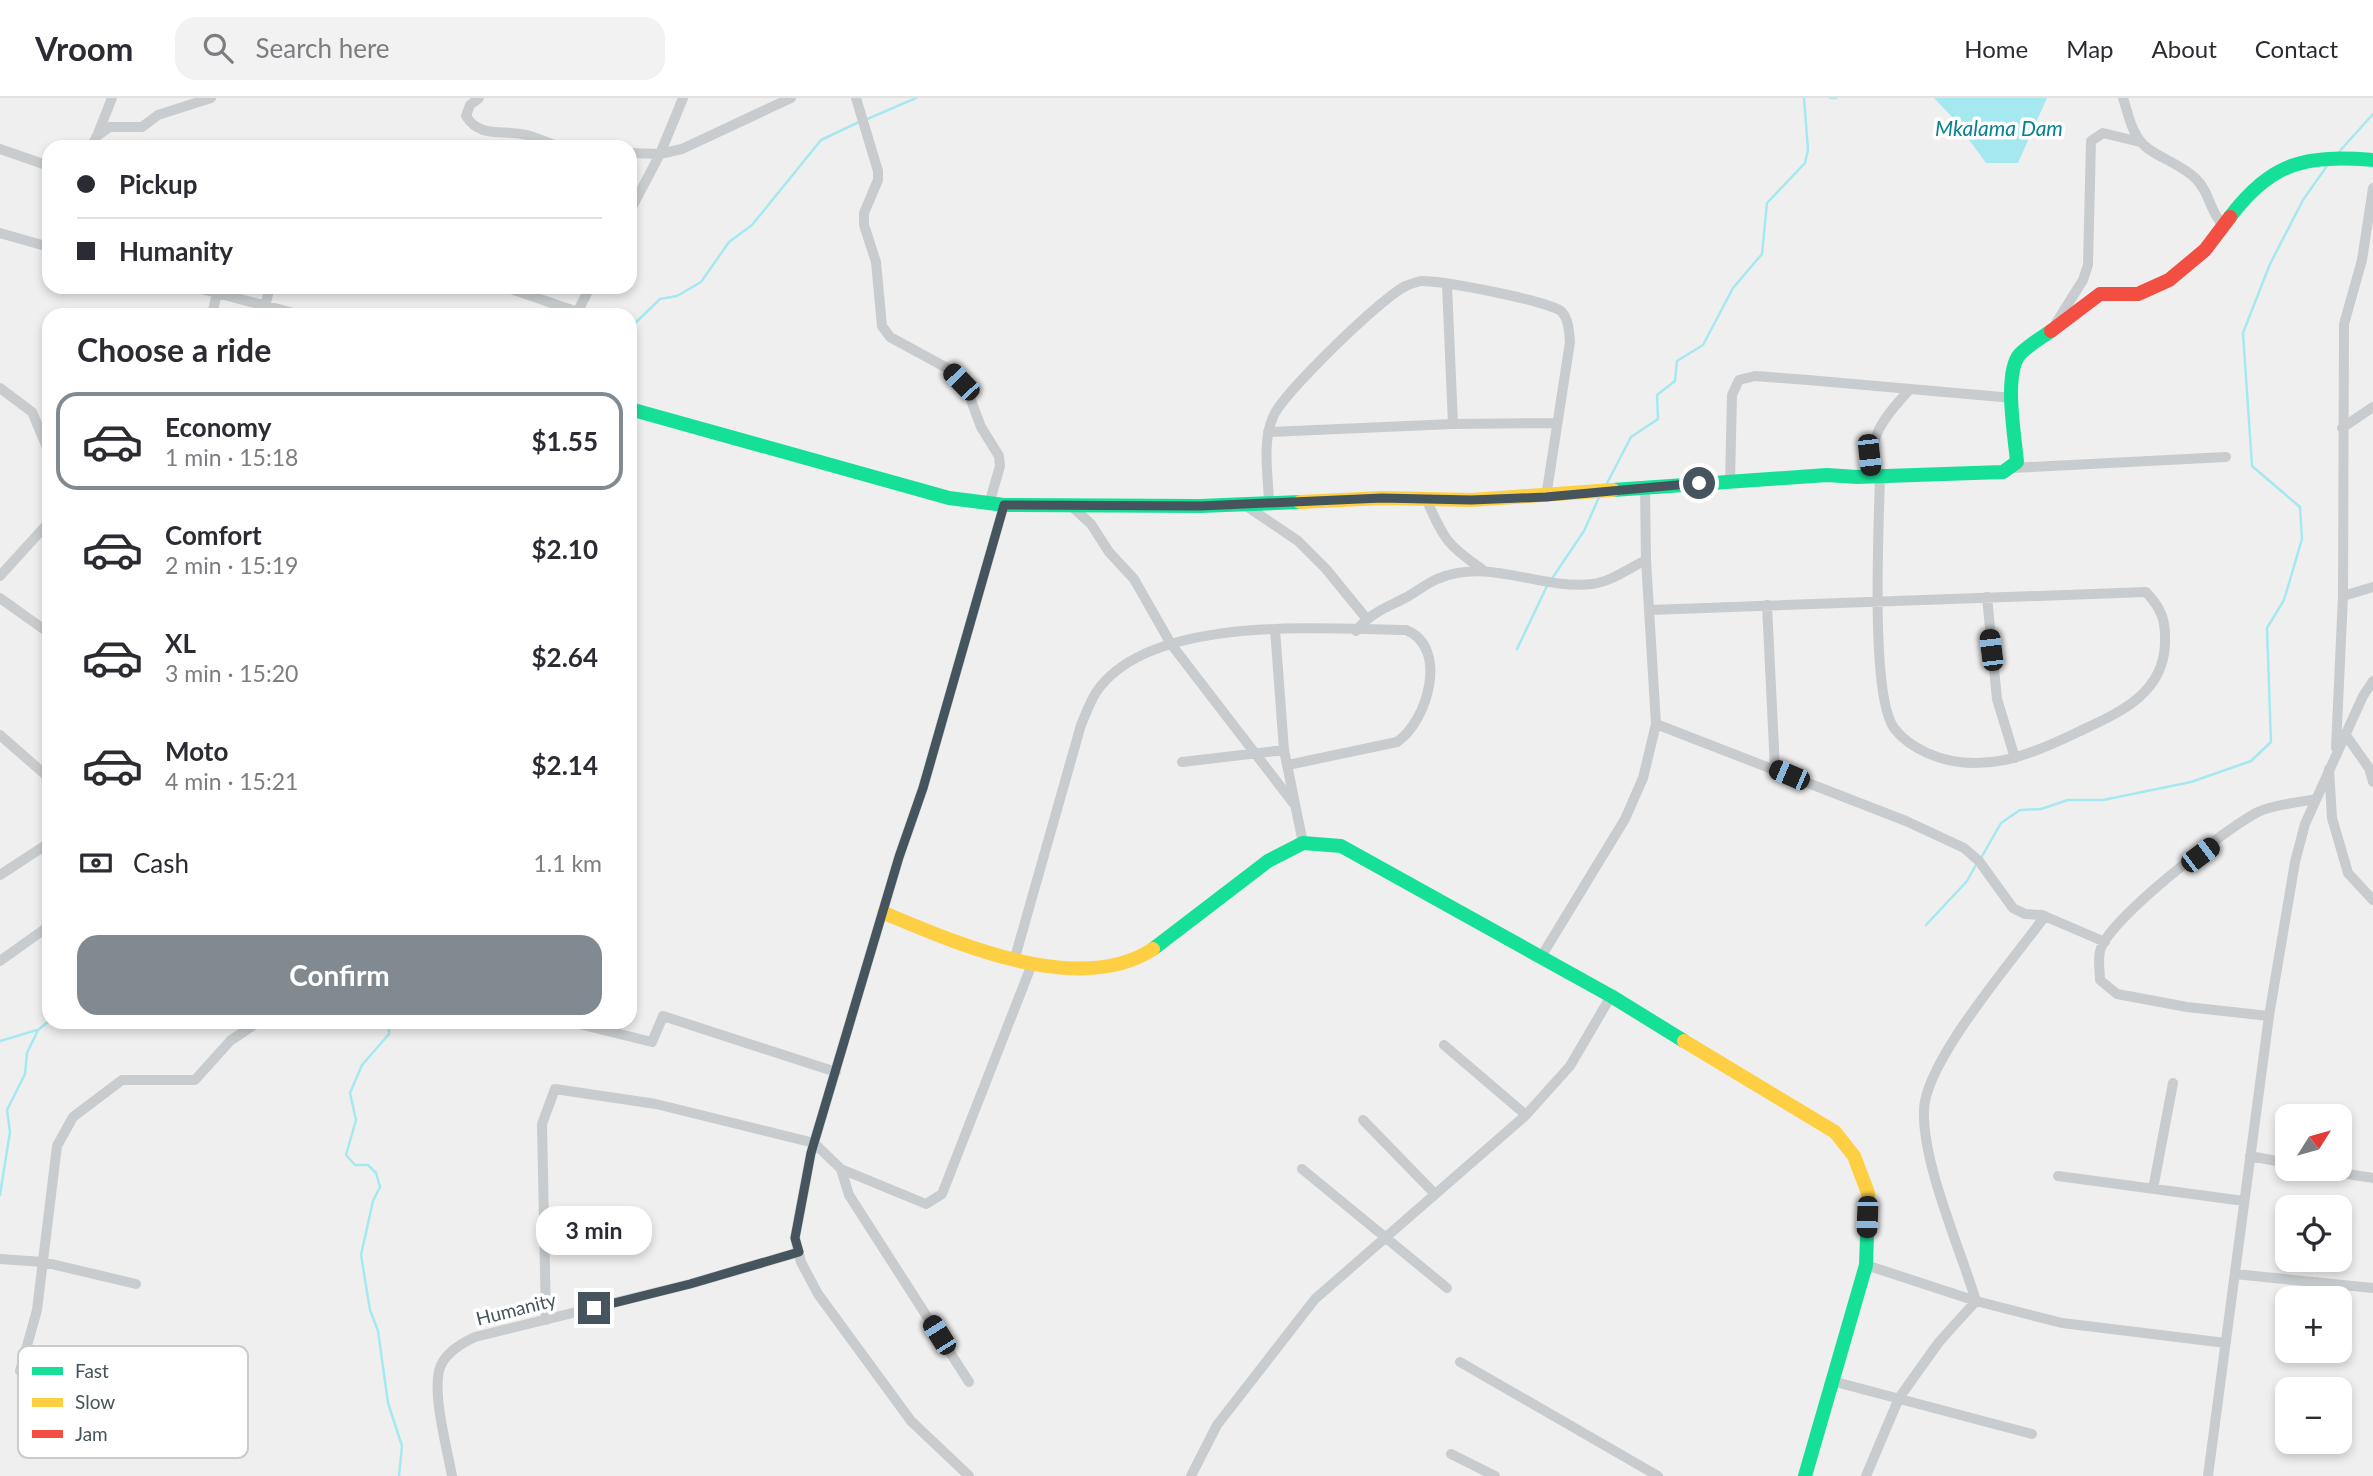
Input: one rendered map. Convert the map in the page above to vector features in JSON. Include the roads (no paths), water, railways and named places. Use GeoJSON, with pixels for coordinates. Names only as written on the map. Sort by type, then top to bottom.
{"type":"FeatureCollection","features":[{"type":"Feature","properties":{"kind":"street"},"geometry":{"type":"LineString","coordinates":[[95,140],[112,98]]}},
{"type":"Feature","properties":{"kind":"street"},"geometry":{"type":"LineString","coordinates":[[97,136],[110,128],[142,127],[158,116],[211,98]]}},
{"type":"Feature","properties":{"kind":"street"},"geometry":{"type":"LineString","coordinates":[[479,98],[470,105],[466,116],[472,126],[483,131],[529,136],[540,140]]}},
{"type":"Feature","properties":{"kind":"street"},"geometry":{"type":"LineString","coordinates":[[637,198],[660,154],[683,98]]}},
{"type":"Feature","properties":{"kind":"street"},"geometry":{"type":"LineString","coordinates":[[637,153],[660,154],[697,143],[776,101],[791,98]]}},
{"type":"Feature","properties":{"kind":"street"},"geometry":{"type":"LineString","coordinates":[[856,98],[878,170],[878,180],[864,213],[864,225],[876,262],[881,326],[895,341],[947,368],[969,395],[981,427],[999,456],[1000,466],[989,504]]}},
{"type":"Feature","properties":{"kind":"street"},"geometry":{"type":"LineString","coordinates":[[2123,98],[2140,142]]}},
{"type":"Feature","properties":{"kind":"street"},"geometry":{"type":"LineString","coordinates":[[2052,329],[2083,280],[2088,265],[2091,141],[2103,133],[2140,142],[2174,161],[2197,180],[2207,193],[2214,216],[2223,225]]}},
{"type":"Feature","properties":{"kind":"street"},"geometry":{"type":"LineString","coordinates":[[0,149],[42,164]]}},
{"type":"Feature","properties":{"kind":"street"},"geometry":{"type":"LineString","coordinates":[[2012,468],[2017,462],[2014,361],[2052,329],[2101,294],[2138,294],[2169,280],[2206,250],[2246,194],[2267,176],[2285,167],[2333,157],[2373,160],[2373,173]]}},
{"type":"Feature","properties":{"kind":"street"},"geometry":{"type":"LineString","coordinates":[[2336,752],[2343,596],[2342,428],[2345,314],[2360,270],[2373,188]]}},
{"type":"Feature","properties":{"kind":"street"},"geometry":{"type":"LineString","coordinates":[[0,233],[42,245]]}},
{"type":"Feature","properties":{"kind":"street"},"geometry":{"type":"LineString","coordinates":[[1269,502],[1268,432],[1273,414],[1294,386],[1389,297],[1404,286],[1421,282],[1532,301],[1562,312],[1568,324],[1570,342],[1546,497]]}},
{"type":"Feature","properties":{"kind":"street"},"geometry":{"type":"LineString","coordinates":[[1447,285],[1453,424]]}},
{"type":"Feature","properties":{"kind":"street"},"geometry":{"type":"LineString","coordinates":[[221,294],[273,308]]}},
{"type":"Feature","properties":{"kind":"street"},"geometry":{"type":"LineString","coordinates":[[265,306],[268,294]]}},
{"type":"Feature","properties":{"kind":"street"},"geometry":{"type":"LineString","coordinates":[[524,294],[563,308]]}},
{"type":"Feature","properties":{"kind":"street"},"geometry":{"type":"LineString","coordinates":[[1730,483],[1732,395],[1739,380],[1755,376],[2013,398]]}},
{"type":"Feature","properties":{"kind":"street"},"geometry":{"type":"LineString","coordinates":[[0,388],[32,412],[42,436]]}},
{"type":"Feature","properties":{"kind":"street"},"geometry":{"type":"LineString","coordinates":[[1650,610],[1878,604],[1987,597],[2146,592],[2161,608],[2166,627],[2165,658],[2158,677],[2142,697],[2114,715],[2015,758],[1975,765],[1948,762],[1911,746],[1893,727],[1883,696],[1878,604],[1876,476],[1869,455],[1877,430],[1909,390]]}},
{"type":"Feature","properties":{"kind":"street"},"geometry":{"type":"LineString","coordinates":[[2342,428],[2373,407]]}},
{"type":"Feature","properties":{"kind":"street"},"geometry":{"type":"LineString","coordinates":[[637,411],[849,472],[989,504],[1004,505],[1243,504],[1382,498],[1427,501],[1546,497],[1645,487],[1828,475],[2003,472],[2012,468],[2226,457]]}},
{"type":"Feature","properties":{"kind":"street"},"geometry":{"type":"LineString","coordinates":[[1268,432],[1453,424],[1556,423]]}},
{"type":"Feature","properties":{"kind":"street"},"geometry":{"type":"LineString","coordinates":[[1541,957],[1625,819],[1643,778],[1656,724],[1646,560],[1645,487]]}},
{"type":"Feature","properties":{"kind":"street"},"geometry":{"type":"LineString","coordinates":[[1427,501],[1442,535],[1454,551],[1482,570]]}},
{"type":"Feature","properties":{"kind":"street"},"geometry":{"type":"LineString","coordinates":[[1243,504],[1298,541],[1326,569],[1366,618]]}},
{"type":"Feature","properties":{"kind":"street"},"geometry":{"type":"LineString","coordinates":[[969,1476],[911,1421],[818,1294],[795,1238],[814,1143],[930,764],[1004,505]]}},
{"type":"Feature","properties":{"kind":"street"},"geometry":{"type":"LineString","coordinates":[[1070,505],[1091,524],[1109,552],[1134,579],[1171,644],[1294,804]]}},
{"type":"Feature","properties":{"kind":"street"},"geometry":{"type":"LineString","coordinates":[[0,576],[42,530]]}},
{"type":"Feature","properties":{"kind":"street"},"geometry":{"type":"LineString","coordinates":[[1356,631],[1366,618],[1437,579],[1482,570],[1550,581],[1592,584],[1606,582],[1646,560]]}},
{"type":"Feature","properties":{"kind":"street"},"geometry":{"type":"LineString","coordinates":[[2343,596],[2373,587]]}},
{"type":"Feature","properties":{"kind":"street"},"geometry":{"type":"LineString","coordinates":[[1987,597],[1997,699],[2015,758]]}},
{"type":"Feature","properties":{"kind":"street"},"geometry":{"type":"LineString","coordinates":[[0,598],[42,628]]}},
{"type":"Feature","properties":{"kind":"street"},"geometry":{"type":"LineString","coordinates":[[1767,605],[1775,769]]}},
{"type":"Feature","properties":{"kind":"street"},"geometry":{"type":"LineString","coordinates":[[1014,961],[1081,725],[1097,691],[1133,661],[1171,644],[1212,634],[1275,629],[1406,630],[1419,635],[1427,645],[1429,672],[1419,721],[1409,734],[1397,742],[1288,765]]}},
{"type":"Feature","properties":{"kind":"street"},"geometry":{"type":"LineString","coordinates":[[1275,629],[1284,750],[1303,844]]}},
{"type":"Feature","properties":{"kind":"street"},"geometry":{"type":"LineString","coordinates":[[2208,1476],[2269,1016],[2295,862],[2315,799],[2373,681]]}},
{"type":"Feature","properties":{"kind":"street"},"geometry":{"type":"LineString","coordinates":[[1656,724],[1906,821],[1964,848],[1979,861],[2013,908],[2025,914],[2045,916],[2105,942]]}},
{"type":"Feature","properties":{"kind":"street"},"geometry":{"type":"LineString","coordinates":[[2345,734],[2369,768],[2373,782]]}},
{"type":"Feature","properties":{"kind":"street"},"geometry":{"type":"LineString","coordinates":[[0,735],[42,772]]}},
{"type":"Feature","properties":{"kind":"street"},"geometry":{"type":"LineString","coordinates":[[1182,762],[1284,750]]}},
{"type":"Feature","properties":{"kind":"street"},"geometry":{"type":"LineString","coordinates":[[2329,768],[2332,818],[2348,873],[2373,900]]}},
{"type":"Feature","properties":{"kind":"street"},"geometry":{"type":"LineString","coordinates":[[2269,1016],[2187,1007],[2117,994],[2101,980],[2099,960],[2105,942],[2162,884],[2249,818],[2260,811],[2315,799]]}},
{"type":"Feature","properties":{"kind":"street"},"geometry":{"type":"LineString","coordinates":[[884,913],[993,957],[1014,961],[1051,967],[1135,959],[1169,940],[1268,860],[1303,844],[1341,846],[1611,996],[1835,1132],[1854,1156],[1868,1192],[1866,1265],[1805,1476]]}},
{"type":"Feature","properties":{"kind":"street"},"geometry":{"type":"LineString","coordinates":[[0,875],[42,848]]}},
{"type":"Feature","properties":{"kind":"street"},"geometry":{"type":"LineString","coordinates":[[1976,1301],[1926,1145],[1923,1109],[1927,1090],[1943,1055],[2045,916]]}},
{"type":"Feature","properties":{"kind":"street"},"geometry":{"type":"LineString","coordinates":[[0,961],[42,931]]}},
{"type":"Feature","properties":{"kind":"street"},"geometry":{"type":"LineString","coordinates":[[545,1320],[542,1124],[555,1089],[656,1104],[814,1143],[841,1169],[926,1204],[942,1194],[1032,964]]}},
{"type":"Feature","properties":{"kind":"street"},"geometry":{"type":"LineString","coordinates":[[1191,1476],[1217,1425],[1315,1298],[1385,1234],[1526,1115],[1570,1066],[1611,996]]}},
{"type":"Feature","properties":{"kind":"street"},"geometry":{"type":"LineString","coordinates":[[599,1029],[652,1042],[663,1016],[836,1072]]}},
{"type":"Feature","properties":{"kind":"street"},"geometry":{"type":"LineString","coordinates":[[27,1346],[37,1310],[57,1146],[73,1117],[122,1080],[195,1080],[230,1041],[248,1029]]}},
{"type":"Feature","properties":{"kind":"street"},"geometry":{"type":"LineString","coordinates":[[1444,1045],[1526,1115]]}},
{"type":"Feature","properties":{"kind":"street"},"geometry":{"type":"LineString","coordinates":[[2153,1189],[2174,1083]]}},
{"type":"Feature","properties":{"kind":"street"},"geometry":{"type":"LineString","coordinates":[[1363,1120],[1434,1193]]}},
{"type":"Feature","properties":{"kind":"street"},"geometry":{"type":"LineString","coordinates":[[2250,1156],[2275,1161]]}},
{"type":"Feature","properties":{"kind":"street"},"geometry":{"type":"LineString","coordinates":[[841,1169],[849,1195],[969,1382]]}},
{"type":"Feature","properties":{"kind":"street"},"geometry":{"type":"LineString","coordinates":[[1302,1169],[1385,1234],[1447,1288]]}},
{"type":"Feature","properties":{"kind":"street"},"geometry":{"type":"LineString","coordinates":[[2352,1175],[2373,1178]]}},
{"type":"Feature","properties":{"kind":"street"},"geometry":{"type":"LineString","coordinates":[[2058,1176],[2244,1200]]}},
{"type":"Feature","properties":{"kind":"street","name":"Humanity"},"geometry":{"type":"LineString","coordinates":[[452,1476],[439,1370],[445,1358],[460,1344],[475,1337],[690,1284],[799,1252]]}},
{"type":"Feature","properties":{"kind":"street"},"geometry":{"type":"LineString","coordinates":[[0,1259],[43,1262],[136,1284]]}},
{"type":"Feature","properties":{"kind":"street"},"geometry":{"type":"LineString","coordinates":[[1866,1265],[1976,1301],[2063,1323],[2226,1343]]}},
{"type":"Feature","properties":{"kind":"street"},"geometry":{"type":"LineString","coordinates":[[2235,1274],[2373,1288]]}},
{"type":"Feature","properties":{"kind":"street"},"geometry":{"type":"LineString","coordinates":[[2316,1286],[2317,1282]]}},
{"type":"Feature","properties":{"kind":"street"},"geometry":{"type":"LineString","coordinates":[[1866,1476],[1899,1398],[1938,1342],[1976,1301]]}},
{"type":"Feature","properties":{"kind":"street"},"geometry":{"type":"LineString","coordinates":[[1460,1362],[1658,1476]]}},
{"type":"Feature","properties":{"kind":"street"},"geometry":{"type":"LineString","coordinates":[[1832,1381],[2032,1434]]}},
{"type":"Feature","properties":{"kind":"street"},"geometry":{"type":"LineString","coordinates":[[1451,1454],[1494,1476]]}},
{"type":"Feature","properties":{"kind":"water","name":"Mkalama Dam"},"geometry":{"type":"Polygon","coordinates":[[[1934,98],[2047,98],[2018,163],[1986,163],[1953,118],[1934,98]]]}},
{"type":"Feature","properties":{"kind":"waterway"},"geometry":{"type":"LineString","coordinates":[[865,120],[916,98]]}},
{"type":"Feature","properties":{"kind":"waterway"},"geometry":{"type":"LineString","coordinates":[[1605,487],[1631,437],[1658,419],[1657,395],[1675,381],[1677,361],[1703,345],[1733,288],[1762,254],[1767,203],[1805,163],[1808,150],[1804,98]]}},
{"type":"Feature","properties":{"kind":"waterway"},"geometry":{"type":"LineString","coordinates":[[1830,98],[1836,98]]}},
{"type":"Feature","properties":{"kind":"waterway"},"geometry":{"type":"LineString","coordinates":[[2338,153],[2373,114]]}},
{"type":"Feature","properties":{"kind":"waterway"},"geometry":{"type":"LineString","coordinates":[[637,321],[660,299],[677,296],[701,282],[729,242],[752,225],[821,140],[859,122]]}},
{"type":"Feature","properties":{"kind":"waterway"},"geometry":{"type":"LineString","coordinates":[[1981,858],[2001,823],[2020,810],[2041,809],[2068,800],[2103,800],[2191,782],[2251,761],[2271,742],[2267,628],[2284,600],[2302,539],[2300,507],[2252,466],[2243,333],[2270,264],[2303,200],[2329,163]]}},
{"type":"Feature","properties":{"kind":"waterway"},"geometry":{"type":"LineString","coordinates":[[1551,580],[1584,531],[1600,495]]}},
{"type":"Feature","properties":{"kind":"waterway"},"geometry":{"type":"LineString","coordinates":[[1517,649],[1547,586]]}},
{"type":"Feature","properties":{"kind":"waterway"},"geometry":{"type":"LineString","coordinates":[[1926,925],[1967,881],[1977,863]]}},
{"type":"Feature","properties":{"kind":"waterway"},"geometry":{"type":"LineString","coordinates":[[0,1195],[10,1132],[7,1110],[25,1074],[27,1053],[42,1027]]}},
{"type":"Feature","properties":{"kind":"waterway"},"geometry":{"type":"LineString","coordinates":[[389,1029],[389,1034],[362,1065],[350,1093],[356,1120],[346,1155],[355,1165],[368,1165],[376,1173],[380,1187],[373,1201],[361,1255],[370,1310],[378,1331],[388,1403],[402,1446],[399,1476]]}},
{"type":"Feature","properties":{"kind":"waterway"},"geometry":{"type":"LineString","coordinates":[[0,1041],[37,1030]]}}]}
